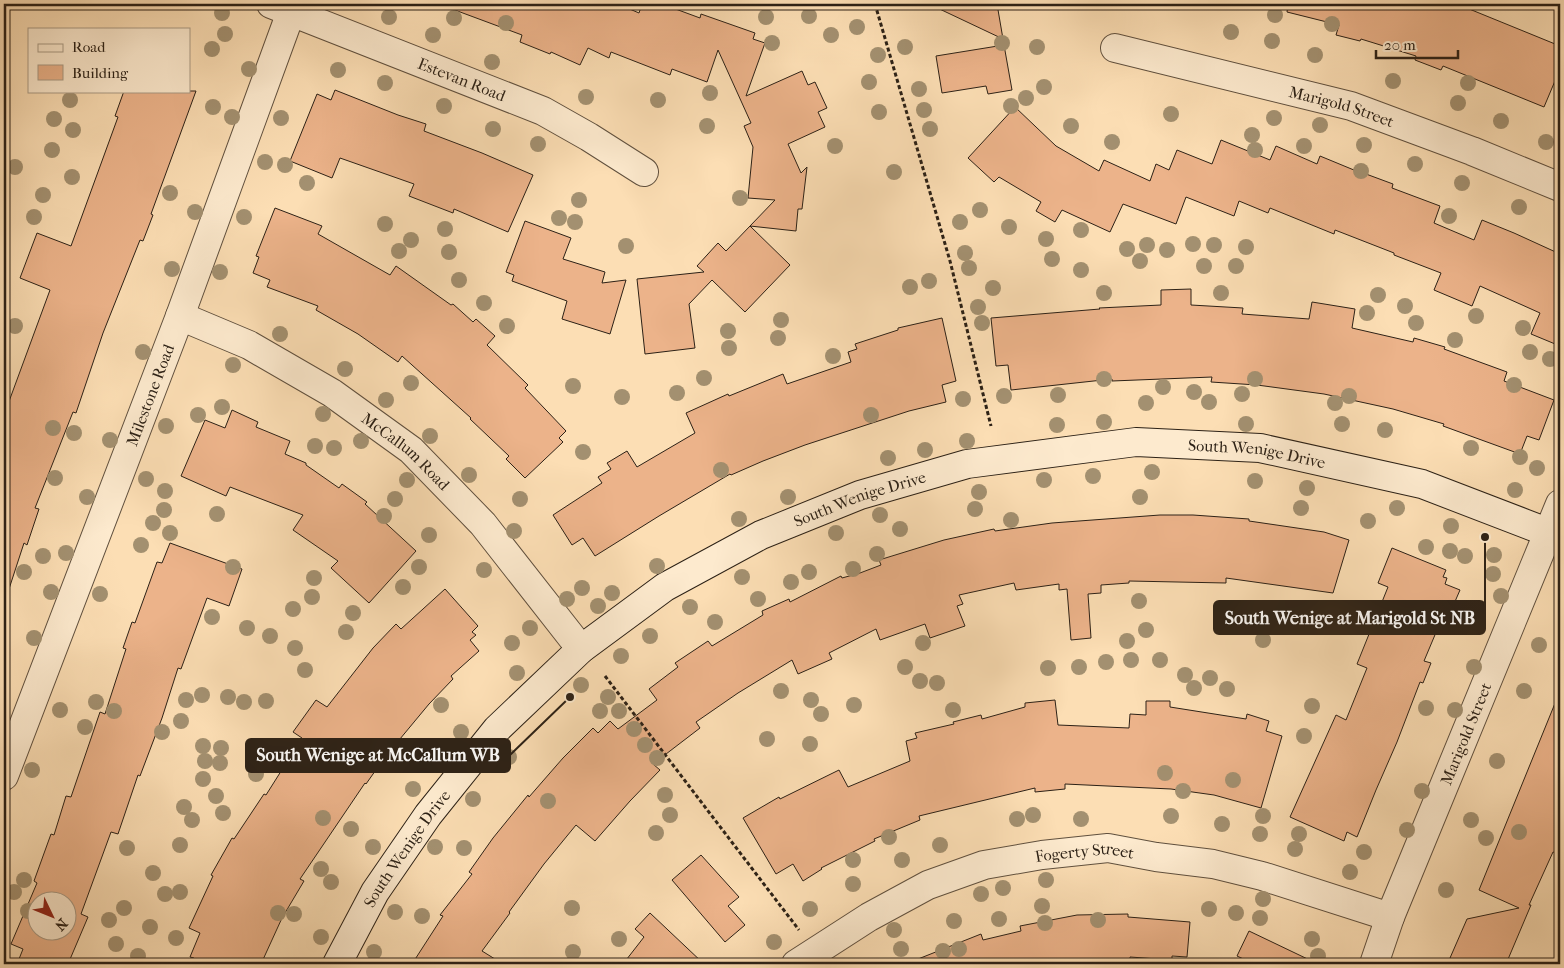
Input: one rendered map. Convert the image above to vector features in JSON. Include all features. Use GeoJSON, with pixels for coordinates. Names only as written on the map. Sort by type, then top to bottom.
{"type":"FeatureCollection","features":[{"type":"Feature","properties":{"kind":"street","name":"Estevan Road"},"geometry":{"type":"LineString","coordinates":[[281,8],[543,111],[589,137],[644,172]]}},
{"type":"Feature","properties":{"kind":"street","name":"Milestone Road"},"geometry":{"type":"LineString","coordinates":[[4,776],[180,316],[281,8]]}},
{"type":"Feature","properties":{"kind":"street","name":"Marigold Street"},"geometry":{"type":"LineString","coordinates":[[1115,48],[1352,106],[1472,151],[1560,187]]}},
{"type":"Feature","properties":{"kind":"street","name":"McCallum Road"},"geometry":{"type":"LineString","coordinates":[[180,316],[249,345],[324,389],[411,450],[482,524],[581,648]]}},
{"type":"Feature","properties":{"kind":"street","name":"South Wenige Drive"},"geometry":{"type":"LineString","coordinates":[[336,964],[375,892],[428,815],[497,729],[581,648],[665,587],[761,535],[860,495],[967,464],[1136,442],[1260,448],[1422,484],[1554,535]]}},
{"type":"Feature","properties":{"kind":"street","name":"Marigold Street"},"geometry":{"type":"LineString","coordinates":[[1374,964],[1390,917],[1554,535],[1560,504]]}},
{"type":"Feature","properties":{"kind":"street","name":"Fogerty Street"},"geometry":{"type":"LineString","coordinates":[[796,964],[869,917],[928,885],[984,865],[1042,855],[1108,848],[1156,857],[1214,864],[1262,876],[1390,917]]}},
{"type":"Feature","properties":{"kind":"path"},"geometry":{"type":"LineString","coordinates":[[875,4],[950,261],[990,426]]}},
{"type":"Feature","properties":{"kind":"path"},"geometry":{"type":"LineString","coordinates":[[605,676],[799,930]]}},
{"type":"Feature","properties":{"kind":"building"},"geometry":{"type":"Polygon","coordinates":[[[445,4],[618,4],[639,13],[642,4],[662,4],[700,18],[701,14],[755,33],[753,39],[765,43],[746,96],[802,71],[808,85],[815,82],[827,108],[818,112],[825,127],[788,144],[801,173],[807,167],[802,209],[798,209],[796,231],[750,226],[775,200],[748,198],[753,147],[744,126],[751,123],[718,50],[707,82],[672,69],[670,75],[611,52],[609,58],[588,48],[580,65],[551,52],[550,54],[520,42],[522,35],[444,6],[445,4]]]}},
{"type":"Feature","properties":{"kind":"building"},"geometry":{"type":"Polygon","coordinates":[[[929,4],[997,4],[1003,39],[929,4]]]}},
{"type":"Feature","properties":{"kind":"building"},"geometry":{"type":"Polygon","coordinates":[[[1288,4],[1457,4],[1560,46],[1560,69],[1544,107],[1443,66],[1441,70],[1415,60],[1416,56],[1361,39],[1360,41],[1336,35],[1339,25],[1287,12],[1288,4]]]}},
{"type":"Feature","properties":{"kind":"building"},"geometry":{"type":"Polygon","coordinates":[[[1004,45],[1012,90],[988,94],[986,86],[942,93],[936,56],[1004,45]]]}},
{"type":"Feature","properties":{"kind":"building"},"geometry":{"type":"Polygon","coordinates":[[[335,90],[426,124],[424,131],[533,175],[508,232],[454,209],[453,213],[409,196],[414,184],[340,158],[332,178],[290,161],[317,94],[331,100],[335,90]]]}},
{"type":"Feature","properties":{"kind":"building"},"geometry":{"type":"Polygon","coordinates":[[[196,91],[143,241],[140,240],[103,333],[76,413],[73,412],[35,508],[39,509],[27,545],[24,543],[8,592],[4,591],[4,415],[50,290],[20,278],[37,233],[71,246],[118,117],[115,116],[124,92],[196,91]]]}},
{"type":"Feature","properties":{"kind":"building"},"geometry":{"type":"Polygon","coordinates":[[[1015,107],[1056,146],[1099,171],[1104,160],[1150,181],[1156,164],[1169,170],[1177,150],[1212,164],[1221,140],[1270,160],[1276,146],[1317,164],[1320,156],[1393,184],[1392,188],[1440,206],[1434,223],[1474,240],[1482,220],[1514,233],[1560,254],[1560,346],[1531,334],[1540,313],[1480,286],[1472,306],[1434,290],[1441,273],[1335,230],[1334,234],[1270,208],[1268,213],[1239,201],[1234,216],[1186,197],[1176,224],[1123,204],[1110,232],[1062,210],[1055,222],[1036,211],[1041,202],[999,177],[994,182],[968,158],[1015,107]]]}},
{"type":"Feature","properties":{"kind":"building"},"geometry":{"type":"Polygon","coordinates":[[[275,208],[322,226],[318,234],[390,275],[396,266],[451,305],[453,304],[473,322],[476,319],[495,336],[487,345],[528,385],[525,388],[566,431],[559,438],[563,442],[525,478],[506,459],[509,456],[471,418],[402,356],[398,362],[358,334],[316,310],[318,306],[267,287],[270,280],[253,273],[259,257],[256,256],[275,208]]]}},
{"type":"Feature","properties":{"kind":"building"},"geometry":{"type":"Polygon","coordinates":[[[525,221],[571,238],[563,259],[605,272],[602,283],[626,280],[610,334],[562,319],[567,301],[512,281],[514,275],[506,272],[525,221]]]}},
{"type":"Feature","properties":{"kind":"building"},"geometry":{"type":"Polygon","coordinates":[[[750,226],[790,265],[745,312],[712,280],[689,304],[695,348],[645,354],[637,279],[704,272],[697,266],[718,243],[726,251],[750,226]]]}},
{"type":"Feature","properties":{"kind":"building"},"geometry":{"type":"Polygon","coordinates":[[[1191,289],[1191,305],[1243,308],[1242,314],[1309,319],[1312,302],[1355,309],[1352,328],[1413,342],[1414,338],[1445,347],[1444,349],[1507,372],[1504,381],[1554,400],[1539,440],[1527,436],[1520,454],[1443,426],[1444,424],[1393,409],[1324,394],[1257,385],[1211,382],[1212,377],[1112,381],[1112,379],[1011,390],[1008,365],[996,366],[991,318],[1099,308],[1161,305],[1161,290],[1191,289]]]}},
{"type":"Feature","properties":{"kind":"building"},"geometry":{"type":"Polygon","coordinates":[[[942,318],[956,381],[942,385],[946,402],[909,411],[805,445],[730,474],[595,556],[583,538],[572,545],[553,515],[602,483],[598,477],[611,469],[607,463],[627,451],[637,467],[695,433],[686,413],[728,394],[729,396],[783,374],[787,384],[851,362],[848,352],[857,349],[855,344],[898,330],[898,328],[942,318]]]}},
{"type":"Feature","properties":{"kind":"building"},"geometry":{"type":"Polygon","coordinates":[[[232,410],[258,422],[256,427],[290,441],[285,454],[306,463],[306,465],[339,488],[342,484],[367,502],[365,504],[416,551],[369,603],[331,568],[338,561],[293,530],[303,515],[230,487],[226,496],[181,476],[205,420],[225,428],[232,410]]]}},
{"type":"Feature","properties":{"kind":"building"},"geometry":{"type":"Polygon","coordinates":[[[1160,515],[1249,519],[1249,521],[1324,532],[1349,540],[1333,593],[1226,578],[1226,583],[1129,581],[1129,583],[1101,585],[1101,593],[1088,594],[1091,638],[1071,640],[1067,589],[1059,590],[1059,584],[1016,590],[1014,583],[959,595],[963,604],[957,606],[965,626],[930,638],[925,624],[880,640],[876,629],[829,653],[832,659],[798,674],[792,660],[738,693],[696,722],[700,728],[653,764],[660,770],[595,841],[576,825],[544,864],[482,951],[503,964],[412,964],[443,916],[440,915],[472,874],[469,872],[493,838],[528,795],[529,797],[563,758],[593,728],[598,733],[610,721],[618,729],[657,700],[649,689],[678,667],[675,663],[708,641],[712,646],[763,615],[762,611],[789,599],[790,602],[841,576],[842,578],[860,573],[881,565],[879,560],[944,540],[994,529],[995,531],[1052,523],[1160,515]]]}},
{"type":"Feature","properties":{"kind":"building"},"geometry":{"type":"Polygon","coordinates":[[[170,543],[242,569],[229,606],[207,598],[181,669],[178,668],[162,718],[140,776],[138,775],[118,834],[111,832],[81,914],[88,917],[68,964],[17,964],[23,949],[11,944],[28,904],[28,940],[78,940],[78,890],[34,890],[37,883],[34,881],[51,834],[54,835],[66,796],[71,797],[100,712],[105,714],[126,649],[123,648],[132,622],[135,623],[157,562],[162,563],[170,543]]]}},
{"type":"Feature","properties":{"kind":"building"},"geometry":{"type":"Polygon","coordinates":[[[1392,548],[1446,570],[1443,577],[1447,578],[1445,584],[1460,590],[1450,613],[1445,611],[1424,661],[1431,663],[1423,683],[1420,682],[1357,837],[1347,832],[1344,841],[1290,817],[1336,715],[1346,720],[1367,668],[1357,664],[1388,587],[1378,583],[1392,548]]]}},
{"type":"Feature","properties":{"kind":"building"},"geometry":{"type":"Polygon","coordinates":[[[445,589],[478,626],[472,632],[476,635],[470,640],[479,651],[451,676],[453,679],[429,704],[365,783],[300,879],[304,881],[282,918],[261,964],[192,964],[194,958],[190,957],[200,933],[189,928],[213,876],[211,875],[232,838],[234,839],[264,794],[266,795],[302,738],[293,732],[316,700],[327,707],[373,648],[396,624],[401,629],[445,589]]]}},
{"type":"Feature","properties":{"kind":"building"},"geometry":{"type":"Polygon","coordinates":[[[1560,691],[1560,854],[1553,852],[1529,905],[1531,905],[1506,964],[1465,964],[1450,958],[1467,919],[1519,908],[1479,890],[1560,691]]]}},
{"type":"Feature","properties":{"kind":"building"},"geometry":{"type":"Polygon","coordinates":[[[1055,700],[1058,725],[1129,728],[1130,714],[1146,715],[1146,701],[1170,701],[1170,707],[1246,719],[1247,714],[1269,721],[1266,731],[1282,736],[1261,808],[1214,795],[1171,789],[1065,784],[1065,789],[1035,792],[1035,788],[919,816],[920,820],[874,839],[875,841],[821,868],[803,881],[793,864],[776,874],[743,818],[779,797],[780,799],[839,770],[848,787],[910,761],[906,741],[917,738],[915,733],[954,724],[953,722],[981,715],[982,719],[1025,707],[1025,703],[1055,700]]]}},
{"type":"Feature","properties":{"kind":"building"},"geometry":{"type":"Polygon","coordinates":[[[701,855],[739,897],[728,906],[745,925],[725,942],[672,880],[701,855]]]}},
{"type":"Feature","properties":{"kind":"building"},"geometry":{"type":"Polygon","coordinates":[[[650,913],[704,964],[623,964],[644,937],[635,929],[650,913]]]}},
{"type":"Feature","properties":{"kind":"building"},"geometry":{"type":"Polygon","coordinates":[[[1128,914],[1128,917],[1190,922],[1187,957],[1172,956],[1172,960],[1130,957],[1130,964],[908,964],[981,934],[983,940],[1021,931],[1020,926],[1077,915],[1128,914]]]}},
{"type":"Feature","properties":{"kind":"building"},"geometry":{"type":"Polygon","coordinates":[[[1249,931],[1318,964],[1254,964],[1237,956],[1249,931]]]}},
{"type":"Feature","properties":{"kind":"place","name":"South Wenige at Marigold St NB"},"geometry":{"type":"Point","coordinates":[1485,537]}},
{"type":"Feature","properties":{"kind":"place","name":"South Wenige at McCallum WB"},"geometry":{"type":"Point","coordinates":[570,697]}}]}
